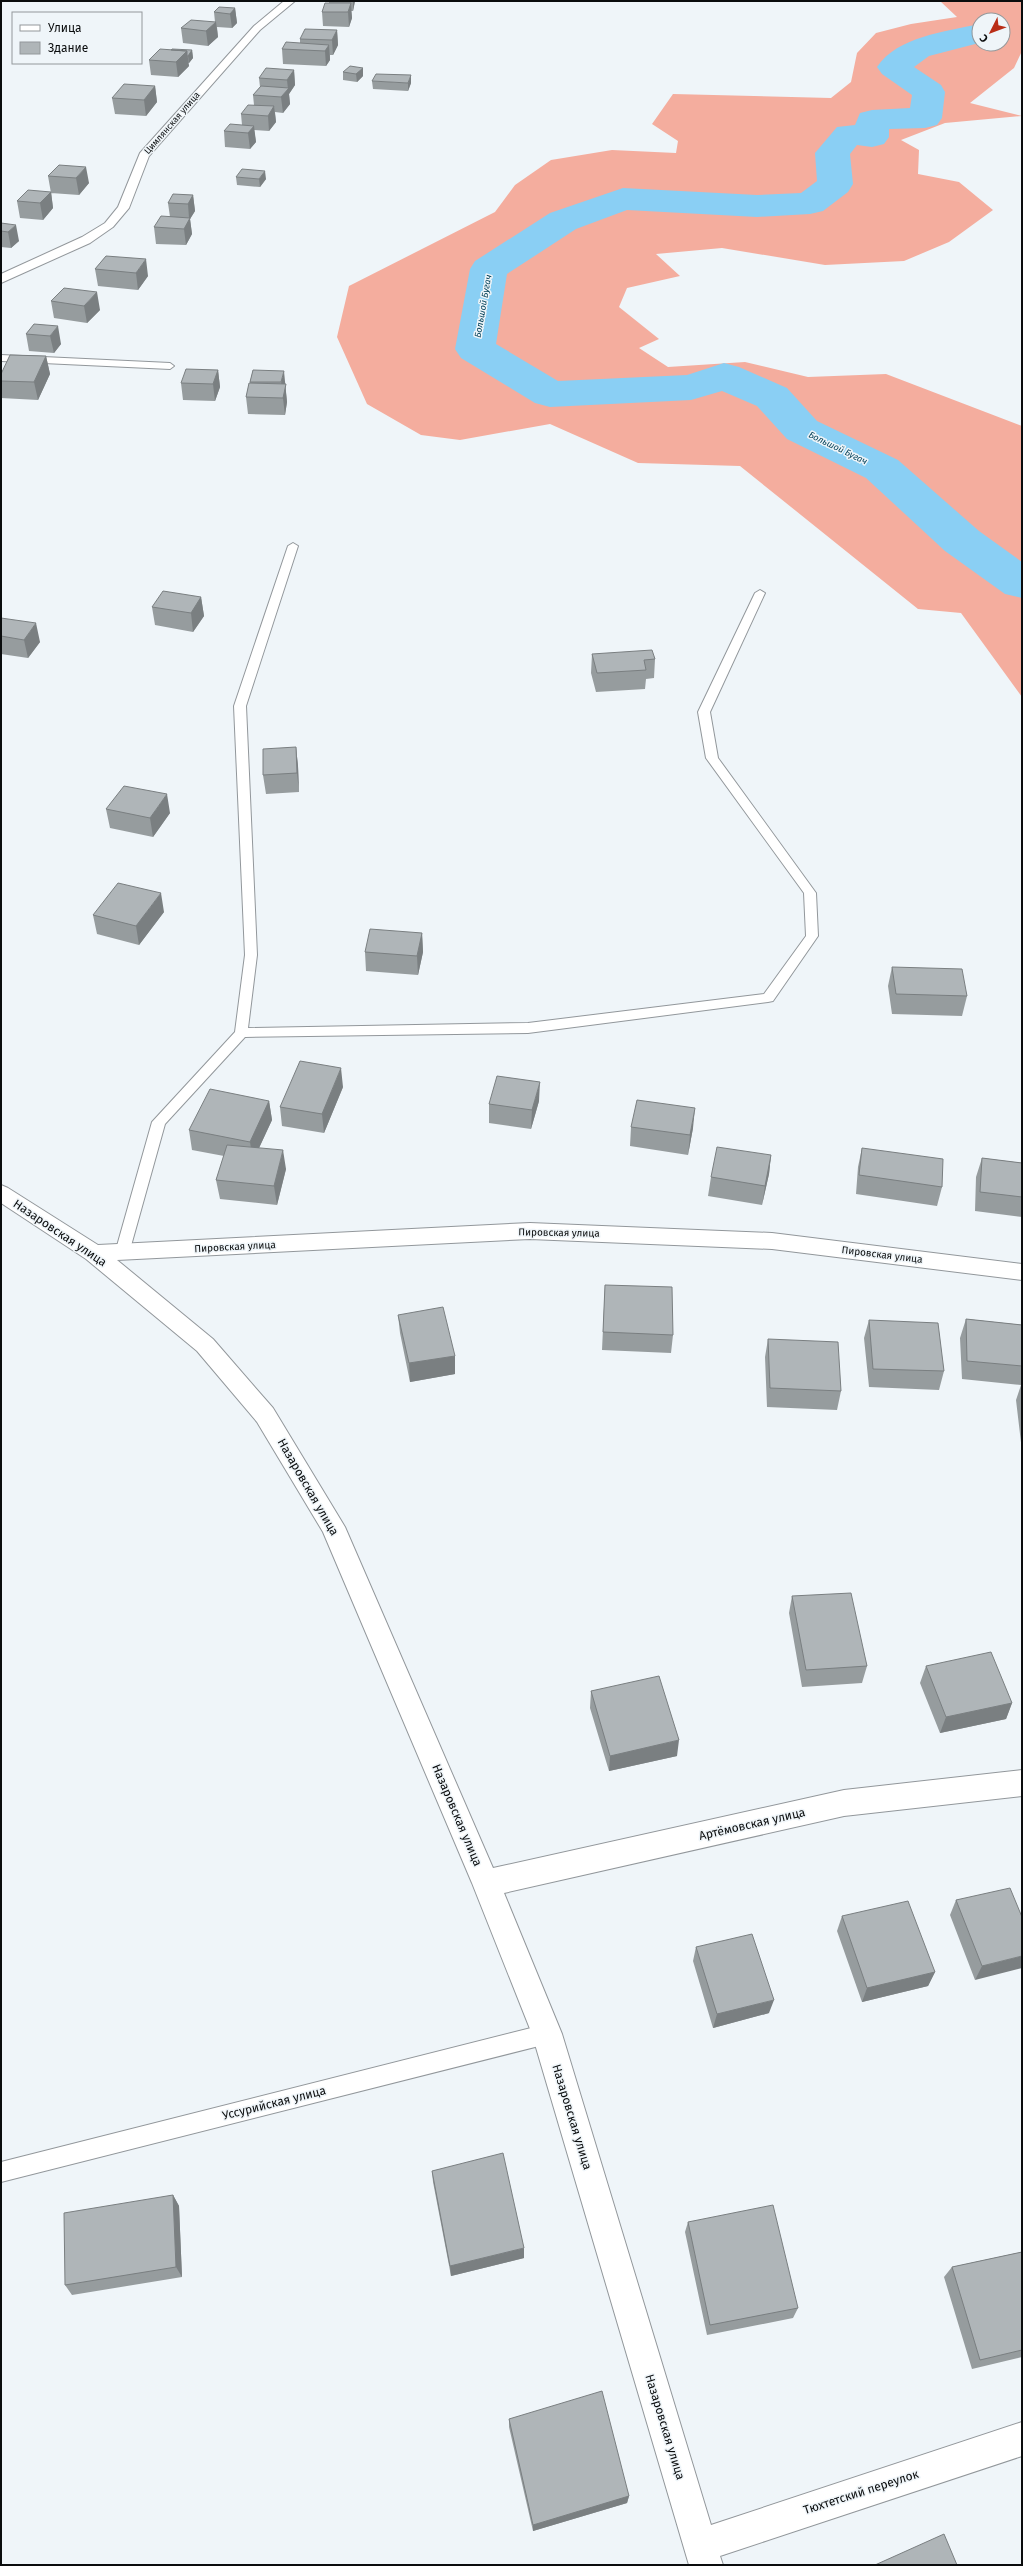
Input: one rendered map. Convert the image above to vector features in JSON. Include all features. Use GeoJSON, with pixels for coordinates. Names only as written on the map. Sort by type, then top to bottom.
{"type":"FeatureCollection","features":[{"type":"Feature","properties":{"kind":"street","name":"Цимлянская улица"},"geometry":{"type":"LineString","coordinates":[[1,279],[86,240],[109,225],[123,208],[144,155],[257,28],[290,1]]}},
{"type":"Feature","properties":{"kind":"street","name":"Назаровская улица"},"geometry":{"type":"LineString","coordinates":[[2,1195],[94,1253],[205,1345],[265,1415],[333,1527],[486,1883],[547,2034],[703,2555]]}},
{"type":"Feature","properties":{"kind":"street","name":"Пировская улица"},"geometry":{"type":"LineString","coordinates":[[94,1253],[122,1253],[530,1231],[772,1241],[1022,1272]]}},
{"type":"Feature","properties":{"kind":"street","name":"Артёмовская улица"},"geometry":{"type":"LineString","coordinates":[[486,1883],[844,1803],[1022,1784]]}},
{"type":"Feature","properties":{"kind":"street","name":"Тюхтетский переулок"},"geometry":{"type":"LineString","coordinates":[[703,2555],[1022,2439]]}},
{"type":"Feature","properties":{"kind":"lane"},"geometry":{"type":"LineString","coordinates":[[1,358],[170,366]]}},
{"type":"Feature","properties":{"kind":"lane"},"geometry":{"type":"LineString","coordinates":[[122,1253],[158,1122],[241,1033],[250,955],[240,706],[293,546]]}},
{"type":"Feature","properties":{"kind":"lane"},"geometry":{"type":"LineString","coordinates":[[241,1033],[528,1028],[768,998],[812,936],[810,893],[712,758],[704,712],[760,593]]}},
{"type":"Feature","properties":{"kind":"lane","name":"Уссурийская улица"},"geometry":{"type":"LineString","coordinates":[[1,2172],[547,2034]]}},
{"type":"Feature","properties":{"kind":"shaded area"},"geometry":{"type":"Polygon","coordinates":[[[940,1],[1022,1],[1022,51],[1014,68],[970,103],[1022,116],[945,123],[901,140],[919,150],[918,174],[959,182],[993,210],[949,242],[904,261],[825,265],[722,248],[656,254],[680,276],[627,288],[619,307],[659,339],[639,348],[668,367],[745,362],[808,377],[886,374],[1022,426],[1022,697],[961,613],[918,609],[740,466],[638,463],[550,424],[460,440],[421,435],[367,404],[337,337],[349,286],[495,212],[515,185],[551,160],[612,150],[676,153],[678,141],[652,124],[673,94],[831,98],[851,82],[857,53],[876,33],[911,24],[957,17],[940,1]]]}},
{"type":"Feature","properties":{"kind":"building"},"geometry":{"type":"Polygon","coordinates":[[[325,3],[351,3],[348,12],[322,12],[325,3]]]}},
{"type":"Feature","properties":{"kind":"building"},"geometry":{"type":"Polygon","coordinates":[[[219,7],[235,8],[230,14],[214,12],[219,7]]]}},
{"type":"Feature","properties":{"kind":"building"},"geometry":{"type":"Polygon","coordinates":[[[191,20],[216,22],[206,31],[181,28],[191,20]]]}},
{"type":"Feature","properties":{"kind":"building"},"geometry":{"type":"Polygon","coordinates":[[[305,29],[337,30],[332,40],[300,39],[305,29]]]}},
{"type":"Feature","properties":{"kind":"building"},"geometry":{"type":"Polygon","coordinates":[[[286,42],[329,45],[325,51],[282,49],[286,42]]]}},
{"type":"Feature","properties":{"kind":"building"},"geometry":{"type":"Polygon","coordinates":[[[160,49],[187,51],[176,62],[149,60],[160,49]]]}},
{"type":"Feature","properties":{"kind":"building"},"geometry":{"type":"Polygon","coordinates":[[[171,50],[192,50],[187,56],[187,51],[171,50]]]}},
{"type":"Feature","properties":{"kind":"building"},"geometry":{"type":"Polygon","coordinates":[[[350,66],[363,68],[356,74],[343,72],[350,66]]]}},
{"type":"Feature","properties":{"kind":"building"},"geometry":{"type":"Polygon","coordinates":[[[266,68],[294,70],[287,80],[259,78],[266,68]]]}},
{"type":"Feature","properties":{"kind":"building"},"geometry":{"type":"Polygon","coordinates":[[[376,74],[411,75],[408,83],[372,81],[376,74]]]}},
{"type":"Feature","properties":{"kind":"building"},"geometry":{"type":"Polygon","coordinates":[[[124,84],[155,86],[144,100],[112,98],[124,84]]]}},
{"type":"Feature","properties":{"kind":"building"},"geometry":{"type":"Polygon","coordinates":[[[261,86],[289,88],[281,97],[253,95],[261,86]]]}},
{"type":"Feature","properties":{"kind":"building"},"geometry":{"type":"Polygon","coordinates":[[[248,105],[274,106],[268,116],[241,114],[248,105]]]}},
{"type":"Feature","properties":{"kind":"building"},"geometry":{"type":"Polygon","coordinates":[[[230,124],[254,126],[248,133],[224,131],[230,124]]]}},
{"type":"Feature","properties":{"kind":"building"},"geometry":{"type":"Polygon","coordinates":[[[59,165],[86,167],[76,178],[48,176],[59,165]]]}},
{"type":"Feature","properties":{"kind":"building"},"geometry":{"type":"Polygon","coordinates":[[[242,169],[265,171],[259,179],[236,177],[242,169]]]}},
{"type":"Feature","properties":{"kind":"building"},"geometry":{"type":"Polygon","coordinates":[[[28,190],[51,192],[40,203],[17,201],[28,190]]]}},
{"type":"Feature","properties":{"kind":"building"},"geometry":{"type":"Polygon","coordinates":[[[173,194],[193,195],[188,204],[168,203],[173,194]]]}},
{"type":"Feature","properties":{"kind":"building"},"geometry":{"type":"Polygon","coordinates":[[[161,216],[190,218],[184,229],[154,227],[161,216]]]}},
{"type":"Feature","properties":{"kind":"building"},"geometry":{"type":"Polygon","coordinates":[[[1,223],[16,225],[8,232],[1,231],[1,223]]]}},
{"type":"Feature","properties":{"kind":"building"},"geometry":{"type":"Polygon","coordinates":[[[106,256],[146,259],[136,273],[95,269],[106,256]]]}},
{"type":"Feature","properties":{"kind":"building"},"geometry":{"type":"Polygon","coordinates":[[[64,288],[97,292],[84,306],[51,301],[64,288]]]}},
{"type":"Feature","properties":{"kind":"building"},"geometry":{"type":"Polygon","coordinates":[[[34,324],[58,326],[50,336],[26,334],[34,324]]]}},
{"type":"Feature","properties":{"kind":"building"},"geometry":{"type":"Polygon","coordinates":[[[10,355],[46,356],[34,382],[1,381],[1,374],[10,355]]]}},
{"type":"Feature","properties":{"kind":"building"},"geometry":{"type":"Polygon","coordinates":[[[186,369],[218,370],[213,384],[181,383],[186,369]]]}},
{"type":"Feature","properties":{"kind":"building"},"geometry":{"type":"Polygon","coordinates":[[[253,370],[284,371],[281,382],[250,382],[253,370]]]}},
{"type":"Feature","properties":{"kind":"building"},"geometry":{"type":"Polygon","coordinates":[[[249,383],[286,384],[283,398],[246,397],[249,383]]]}},
{"type":"Feature","properties":{"kind":"building"},"geometry":{"type":"Polygon","coordinates":[[[163,591],[201,597],[191,613],[152,607],[163,591]]]}},
{"type":"Feature","properties":{"kind":"building"},"geometry":{"type":"Polygon","coordinates":[[[1,618],[36,623],[24,640],[1,636],[1,618]]]}},
{"type":"Feature","properties":{"kind":"building"},"geometry":{"type":"Polygon","coordinates":[[[652,650],[655,659],[644,660],[646,670],[597,673],[592,654],[652,650]]]}},
{"type":"Feature","properties":{"kind":"building"},"geometry":{"type":"Polygon","coordinates":[[[296,747],[297,773],[263,775],[263,749],[296,747]]]}},
{"type":"Feature","properties":{"kind":"building"},"geometry":{"type":"Polygon","coordinates":[[[124,786],[167,794],[150,818],[106,809],[124,786]]]}},
{"type":"Feature","properties":{"kind":"building"},"geometry":{"type":"Polygon","coordinates":[[[118,883],[161,893],[136,926],[93,915],[118,883]]]}},
{"type":"Feature","properties":{"kind":"building"},"geometry":{"type":"Polygon","coordinates":[[[370,929],[422,933],[417,956],[365,952],[370,929]]]}},
{"type":"Feature","properties":{"kind":"building"},"geometry":{"type":"Polygon","coordinates":[[[892,967],[962,969],[967,996],[896,994],[892,967]]]}},
{"type":"Feature","properties":{"kind":"building"},"geometry":{"type":"Polygon","coordinates":[[[300,1061],[341,1068],[322,1114],[280,1107],[300,1061]]]}},
{"type":"Feature","properties":{"kind":"building"},"geometry":{"type":"Polygon","coordinates":[[[497,1076],[540,1082],[532,1110],[489,1104],[497,1076]]]}},
{"type":"Feature","properties":{"kind":"building"},"geometry":{"type":"Polygon","coordinates":[[[210,1089],[269,1101],[250,1142],[189,1130],[210,1089]]]}},
{"type":"Feature","properties":{"kind":"building"},"geometry":{"type":"Polygon","coordinates":[[[637,1100],[695,1108],[690,1135],[631,1127],[637,1100]]]}},
{"type":"Feature","properties":{"kind":"building"},"geometry":{"type":"Polygon","coordinates":[[[227,1145],[283,1150],[274,1186],[216,1180],[227,1145]]]}},
{"type":"Feature","properties":{"kind":"building"},"geometry":{"type":"Polygon","coordinates":[[[717,1147],[771,1155],[765,1186],[711,1177],[717,1147]]]}},
{"type":"Feature","properties":{"kind":"building"},"geometry":{"type":"Polygon","coordinates":[[[862,1148],[943,1159],[942,1187],[859,1175],[862,1148]]]}},
{"type":"Feature","properties":{"kind":"building"},"geometry":{"type":"Polygon","coordinates":[[[982,1158],[1022,1163],[1022,1197],[980,1192],[982,1158]]]}},
{"type":"Feature","properties":{"kind":"building"},"geometry":{"type":"Polygon","coordinates":[[[605,1285],[672,1287],[673,1335],[603,1332],[605,1285]]]}},
{"type":"Feature","properties":{"kind":"building"},"geometry":{"type":"Polygon","coordinates":[[[443,1307],[455,1356],[409,1363],[398,1315],[443,1307]]]}},
{"type":"Feature","properties":{"kind":"building"},"geometry":{"type":"Polygon","coordinates":[[[966,1319],[1022,1325],[1022,1366],[967,1361],[966,1319]]]}},
{"type":"Feature","properties":{"kind":"building"},"geometry":{"type":"Polygon","coordinates":[[[869,1320],[938,1323],[944,1371],[873,1369],[869,1320]]]}},
{"type":"Feature","properties":{"kind":"building"},"geometry":{"type":"Polygon","coordinates":[[[768,1339],[838,1342],[841,1391],[770,1388],[768,1339]]]}},
{"type":"Feature","properties":{"kind":"building"},"geometry":{"type":"Polygon","coordinates":[[[851,1593],[867,1666],[806,1670],[792,1596],[851,1593]]]}},
{"type":"Feature","properties":{"kind":"building"},"geometry":{"type":"Polygon","coordinates":[[[991,1652],[1012,1703],[946,1717],[926,1666],[991,1652]]]}},
{"type":"Feature","properties":{"kind":"building"},"geometry":{"type":"Polygon","coordinates":[[[659,1676],[679,1740],[610,1756],[591,1691],[659,1676]]]}},
{"type":"Feature","properties":{"kind":"building"},"geometry":{"type":"Polygon","coordinates":[[[1010,1888],[1022,1917],[1022,1956],[982,1966],[956,1900],[1010,1888]]]}},
{"type":"Feature","properties":{"kind":"building"},"geometry":{"type":"Polygon","coordinates":[[[908,1901],[935,1972],[867,1988],[842,1916],[908,1901]]]}},
{"type":"Feature","properties":{"kind":"building"},"geometry":{"type":"Polygon","coordinates":[[[752,1934],[774,2000],[717,2014],[696,1947],[752,1934]]]}},
{"type":"Feature","properties":{"kind":"building"},"geometry":{"type":"Polygon","coordinates":[[[503,2153],[524,2248],[450,2266],[432,2171],[503,2153]]]}},
{"type":"Feature","properties":{"kind":"building"},"geometry":{"type":"Polygon","coordinates":[[[173,2195],[176,2267],[65,2285],[64,2213],[173,2195]]]}},
{"type":"Feature","properties":{"kind":"building"},"geometry":{"type":"Polygon","coordinates":[[[773,2205],[798,2308],[710,2325],[688,2222],[773,2205]]]}},
{"type":"Feature","properties":{"kind":"building"},"geometry":{"type":"Polygon","coordinates":[[[1022,2252],[1022,2350],[980,2360],[952,2267],[1022,2252]]]}},
{"type":"Feature","properties":{"kind":"building"},"geometry":{"type":"Polygon","coordinates":[[[602,2391],[629,2496],[533,2525],[509,2419],[602,2391]]]}},
{"type":"Feature","properties":{"kind":"building"},"geometry":{"type":"Polygon","coordinates":[[[944,2534],[957,2565],[875,2565],[944,2534]]]}},
{"type":"Feature","properties":{"kind":"waterway","name":"Большой Бугач"},"geometry":{"type":"LineString","coordinates":[[971,35],[918,49],[893,67],[929,92],[925,118],[872,120],[872,137],[849,134],[832,153],[835,184],[810,203],[757,206],[623,199],[563,221],[489,269],[475,349],[550,394],[691,387],[724,376],[772,397],[802,430],[882,469],[962,541],[1022,584]]}}]}
